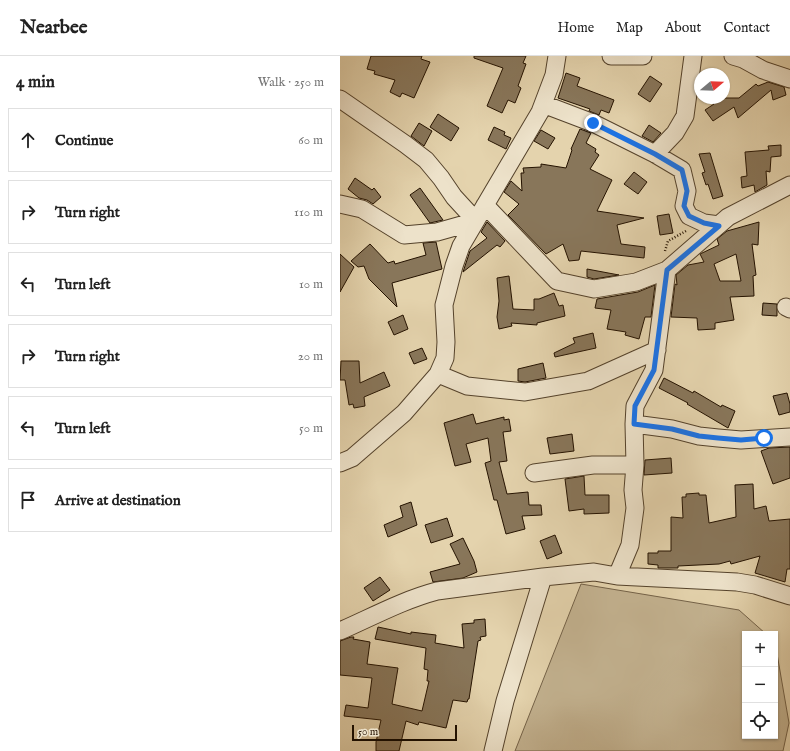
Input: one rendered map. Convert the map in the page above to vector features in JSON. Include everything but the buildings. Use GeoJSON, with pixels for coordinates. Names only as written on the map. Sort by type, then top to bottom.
{"type":"FeatureCollection","features":[{"type":"Feature","properties":{"kind":"street"},"geometry":{"type":"LineString","coordinates":[[340,463],[352,458],[404,413],[438,374],[445,358],[446,342],[444,305],[461,246],[540,112],[554,75],[558,56]]}},
{"type":"Feature","properties":{"kind":"street"},"geometry":{"type":"LineString","coordinates":[[611,56],[643,56]]}},
{"type":"Feature","properties":{"kind":"street"},"geometry":{"type":"LineString","coordinates":[[655,154],[676,133],[685,116],[693,56]]}},
{"type":"Feature","properties":{"kind":"street"},"geometry":{"type":"LineString","coordinates":[[733,56],[763,70],[790,79]]}},
{"type":"Feature","properties":{"kind":"street"},"geometry":{"type":"LineString","coordinates":[[340,99],[426,160],[454,197],[476,221]]}},
{"type":"Feature","properties":{"kind":"street"},"geometry":{"type":"LineString","coordinates":[[543,104],[593,123],[655,154],[682,170],[687,191],[684,206],[689,216],[704,223],[719,226]]}},
{"type":"Feature","properties":{"kind":"street"},"geometry":{"type":"LineString","coordinates":[[485,205],[557,281],[594,289],[636,282],[667,270],[728,217],[790,185]]}},
{"type":"Feature","properties":{"kind":"street"},"geometry":{"type":"LineString","coordinates":[[340,204],[362,209],[404,234],[436,232],[476,221]]}},
{"type":"Feature","properties":{"kind":"street"},"geometry":{"type":"LineString","coordinates":[[617,576],[630,545],[635,508],[633,490],[635,465],[635,406],[654,370],[667,270]]}},
{"type":"Feature","properties":{"kind":"street"},"geometry":{"type":"LineString","coordinates":[[438,374],[467,386],[525,392],[588,381],[657,350]]}},
{"type":"Feature","properties":{"kind":"street"},"geometry":{"type":"LineString","coordinates":[[634,424],[672,429],[699,436],[741,440],[790,437]]}},
{"type":"Feature","properties":{"kind":"street"},"geometry":{"type":"LineString","coordinates":[[534,473],[593,465],[635,465]]}},
{"type":"Feature","properties":{"kind":"street"},"geometry":{"type":"LineString","coordinates":[[340,631],[421,595],[437,591],[594,572],[617,576],[737,582],[755,585],[790,596]]}},
{"type":"Feature","properties":{"kind":"street"},"geometry":{"type":"LineString","coordinates":[[493,751],[504,707],[543,577]]}},
{"type":"Feature","properties":{"kind":"shaded area"},"geometry":{"type":"Polygon","coordinates":[[[581,584],[739,610],[763,631],[742,631],[742,739],[778,739],[778,659],[789,723],[783,751],[515,751],[581,584]]]}},
{"type":"Feature","properties":{"kind":"route"},"geometry":{"type":"LineString","coordinates":[[593,123],[655,154],[682,170],[687,191],[684,206],[689,216],[704,223],[719,226],[667,270],[654,370],[635,406],[634,424],[672,429],[699,436],[741,440],[764,438]]}}]}
